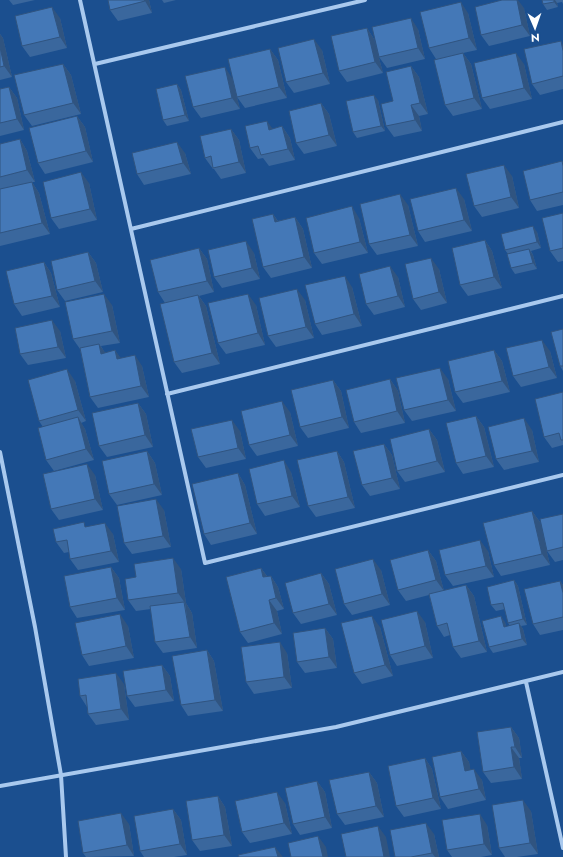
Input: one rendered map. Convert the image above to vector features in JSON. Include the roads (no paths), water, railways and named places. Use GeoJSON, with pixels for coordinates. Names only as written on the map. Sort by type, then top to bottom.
{"type":"FeatureCollection","features":[{"type":"Feature","properties":{"kind":"street"},"geometry":{"type":"LineString","coordinates":[[80,0],[205,563],[563,475]]}},
{"type":"Feature","properties":{"kind":"street"},"geometry":{"type":"LineString","coordinates":[[95,64],[364,0]]}},
{"type":"Feature","properties":{"kind":"street"},"geometry":{"type":"LineString","coordinates":[[131,229],[563,122]]}},
{"type":"Feature","properties":{"kind":"street"},"geometry":{"type":"LineString","coordinates":[[167,394],[563,296]]}},
{"type":"Feature","properties":{"kind":"street"},"geometry":{"type":"LineString","coordinates":[[0,452],[35,627],[61,775],[66,857]]}},
{"type":"Feature","properties":{"kind":"street"},"geometry":{"type":"LineString","coordinates":[[0,786],[336,727],[563,672]]}},
{"type":"Feature","properties":{"kind":"street"},"geometry":{"type":"LineString","coordinates":[[526,682],[563,848]]}}]}
